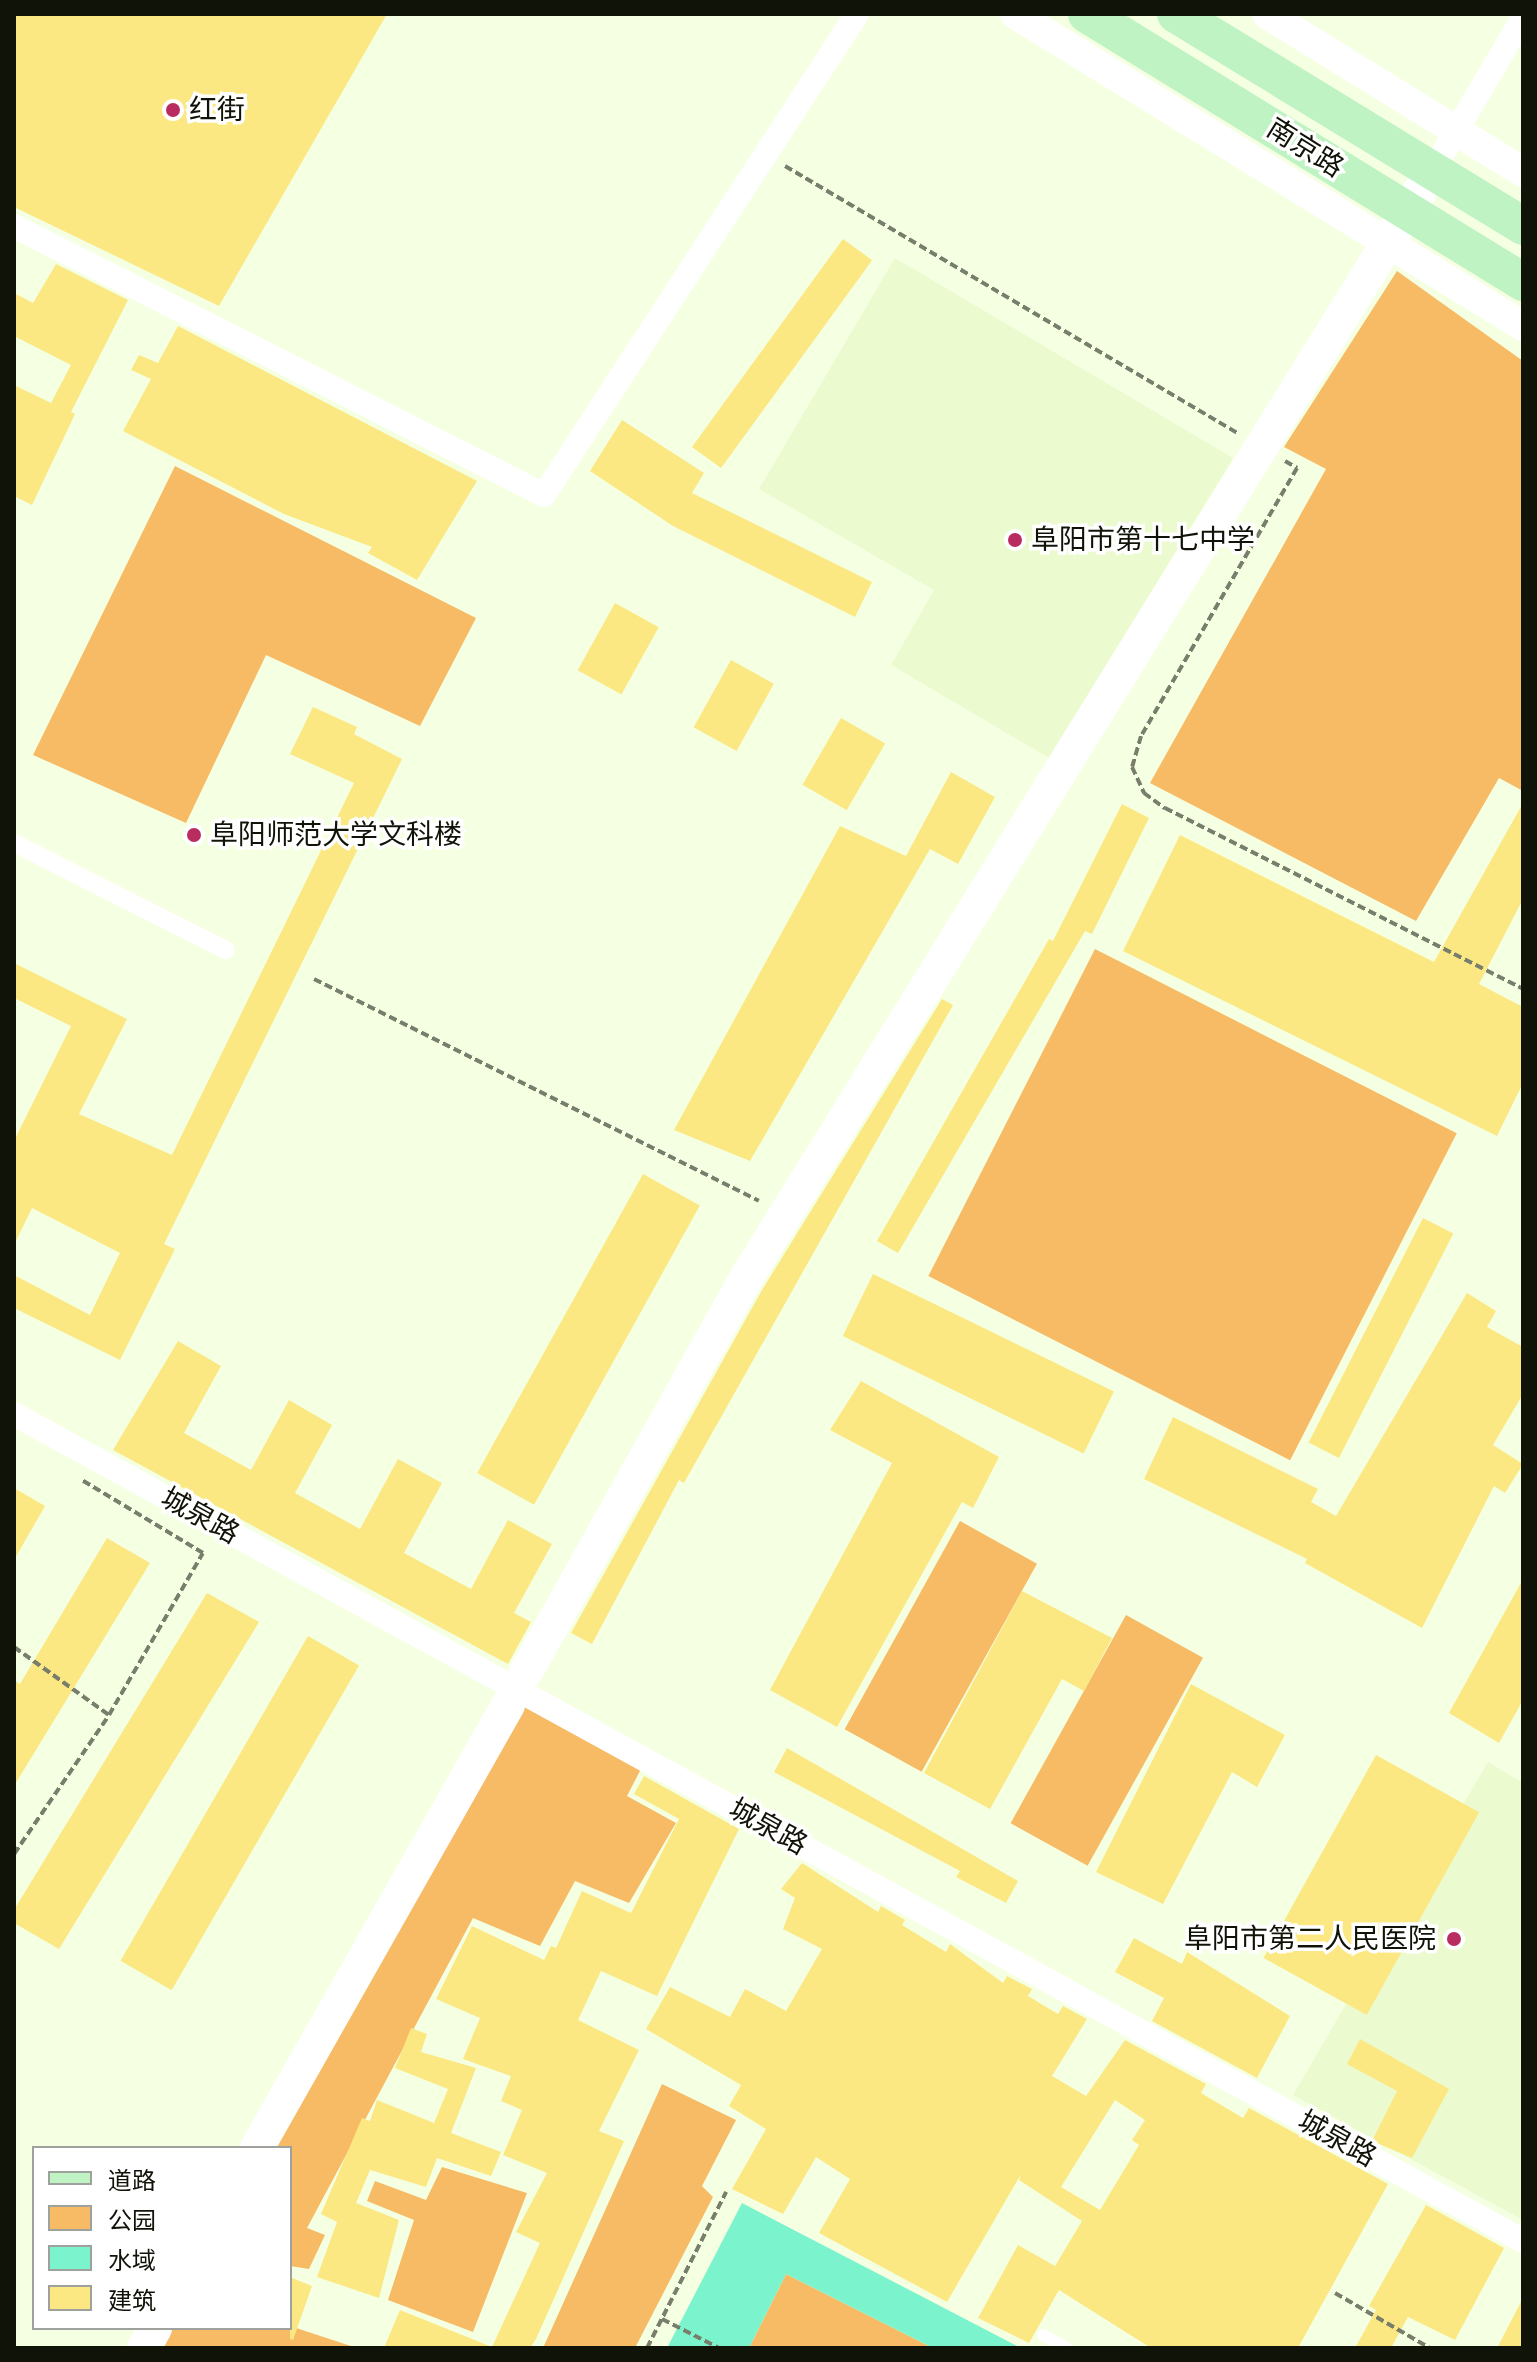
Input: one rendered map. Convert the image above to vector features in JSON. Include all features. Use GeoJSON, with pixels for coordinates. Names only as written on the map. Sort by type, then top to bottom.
{"type":"FeatureCollection","features":[{"type":"Feature","properties":{"kind":"main road","name":"南京路"},"geometry":{"type":"LineString","coordinates":[[1087,14],[1523,282]]}},
{"type":"Feature","properties":{"kind":"main road","name":"南京路"},"geometry":{"type":"LineString","coordinates":[[1176,14],[1523,226]]}},
{"type":"Feature","properties":{"kind":"main road"},"geometry":{"type":"LineString","coordinates":[[526,1672],[745,1280],[1433,170]]}},
{"type":"Feature","properties":{"kind":"main road"},"geometry":{"type":"LineString","coordinates":[[258,2146],[508,1705]]}},
{"type":"Feature","properties":{"kind":"main road"},"geometry":{"type":"LineString","coordinates":[[144,2348],[154,2330]]}},
{"type":"Feature","properties":{"kind":"street"},"geometry":{"type":"LineString","coordinates":[[14,226],[544,495],[857,14]]}},
{"type":"Feature","properties":{"kind":"street"},"geometry":{"type":"LineString","coordinates":[[1015,14],[1523,326]]}},
{"type":"Feature","properties":{"kind":"street"},"geometry":{"type":"LineString","coordinates":[[1267,14],[1523,172]]}},
{"type":"Feature","properties":{"kind":"street"},"geometry":{"type":"LineString","coordinates":[[1433,170],[1523,18]]}},
{"type":"Feature","properties":{"kind":"street"},"geometry":{"type":"LineString","coordinates":[[14,843],[226,950]]}},
{"type":"Feature","properties":{"kind":"street","name":"城泉路"},"geometry":{"type":"LineString","coordinates":[[14,1414],[1523,2241]]}},
{"type":"Feature","properties":{"kind":"lane"},"geometry":{"type":"LineString","coordinates":[[1043,2335],[1066,2348]]}},
{"type":"Feature","properties":{"kind":"path"},"geometry":{"type":"LineString","coordinates":[[314,979],[759,1201]]}},
{"type":"Feature","properties":{"kind":"path"},"geometry":{"type":"LineString","coordinates":[[14,1854],[109,1715],[203,1553],[68,1472]]}},
{"type":"Feature","properties":{"kind":"path"},"geometry":{"type":"LineString","coordinates":[[14,1647],[109,1715]]}},
{"type":"Feature","properties":{"kind":"path"},"geometry":{"type":"LineString","coordinates":[[647,2348],[726,2192]]}},
{"type":"Feature","properties":{"kind":"path"},"geometry":{"type":"LineString","coordinates":[[1335,2293],[1430,2348]]}},
{"type":"Feature","properties":{"kind":"path"},"geometry":{"type":"LineString","coordinates":[[662,2319],[719,2348]]}},
{"type":"Feature","properties":{"kind":"shaded area","name":"阜阳市第十七中学"},"geometry":{"type":"Polygon","coordinates":[[[895,258],[1233,458],[1049,758],[891,665],[934,590],[759,489],[895,258]]]}},
{"type":"Feature","properties":{"kind":"shaded area","name":"阜阳市第二人民医院"},"geometry":{"type":"Polygon","coordinates":[[[1488,1762],[1523,1783],[1523,2220],[1293,2095],[1488,1762]]]}},
{"type":"Feature","properties":{"kind":"green space"},"geometry":{"type":"Polygon","coordinates":[[[1397,271],[1523,361],[1523,791],[1499,778],[1416,921],[1150,783],[1326,469],[1284,447],[1397,271]]]}},
{"type":"Feature","properties":{"kind":"green space"},"geometry":{"type":"Polygon","coordinates":[[[175,466],[476,618],[420,726],[266,655],[186,823],[33,755],[175,466]]]}},
{"type":"Feature","properties":{"kind":"green space"},"geometry":{"type":"Polygon","coordinates":[[[1095,949],[1457,1133],[1290,1460],[928,1276],[1095,949]]]}},
{"type":"Feature","properties":{"kind":"green space"},"geometry":{"type":"Polygon","coordinates":[[[960,1521],[1037,1564],[922,1772],[845,1729],[960,1521]]]}},
{"type":"Feature","properties":{"kind":"green space"},"geometry":{"type":"Polygon","coordinates":[[[1126,1615],[1203,1658],[1088,1866],[1011,1823],[1126,1615]]]}},
{"type":"Feature","properties":{"kind":"green space"},"geometry":{"type":"Polygon","coordinates":[[[522,1703],[643,1765],[627,1796],[676,1823],[629,1903],[575,1881],[540,1946],[473,1918],[307,2228],[325,2235],[309,2269],[292,2266],[292,2146],[270,2146],[522,1703]]]}},
{"type":"Feature","properties":{"kind":"green space"},"geometry":{"type":"Polygon","coordinates":[[[662,2084],[736,2120],[702,2186],[713,2197],[635,2348],[543,2348],[662,2084]]]}},
{"type":"Feature","properties":{"kind":"green space"},"geometry":{"type":"Polygon","coordinates":[[[442,2167],[527,2193],[473,2332],[388,2300],[414,2220],[367,2201],[375,2181],[426,2200],[442,2167]]]}},
{"type":"Feature","properties":{"kind":"green space"},"geometry":{"type":"Polygon","coordinates":[[[786,2274],[933,2348],[749,2348],[786,2274]]]}},
{"type":"Feature","properties":{"kind":"green space"},"geometry":{"type":"Polygon","coordinates":[[[292,2327],[357,2348],[156,2348],[166,2330],[292,2330],[292,2327]]]}},
{"type":"Feature","properties":{"kind":"water"},"geometry":{"type":"Polygon","coordinates":[[[742,2203],[1021,2348],[933,2348],[786,2274],[749,2348],[667,2348],[742,2203]]]}},
{"type":"Feature","properties":{"kind":"building","name":"红街"},"geometry":{"type":"Polygon","coordinates":[[[14,14],[387,14],[219,306],[14,207],[14,14]]]}},
{"type":"Feature","properties":{"kind":"building"},"geometry":{"type":"Polygon","coordinates":[[[843,239],[872,260],[721,468],[692,447],[843,239]]]}},
{"type":"Feature","properties":{"kind":"building"},"geometry":{"type":"Polygon","coordinates":[[[56,264],[128,300],[71,412],[75,414],[32,505],[14,496],[14,385],[51,403],[71,365],[14,336],[14,293],[33,303],[56,264]]]}},
{"type":"Feature","properties":{"kind":"building"},"geometry":{"type":"Polygon","coordinates":[[[178,326],[477,481],[417,580],[368,553],[372,547],[284,514],[123,431],[151,379],[131,370],[139,355],[158,363],[178,326]]]}},
{"type":"Feature","properties":{"kind":"building"},"geometry":{"type":"Polygon","coordinates":[[[622,420],[704,473],[692,493],[872,582],[855,617],[673,526],[590,471],[622,420]]]}},
{"type":"Feature","properties":{"kind":"building"},"geometry":{"type":"Polygon","coordinates":[[[615,603],[659,627],[621,695],[578,670],[615,603]]]}},
{"type":"Feature","properties":{"kind":"building"},"geometry":{"type":"Polygon","coordinates":[[[731,660],[774,684],[737,751],[694,727],[731,660]]]}},
{"type":"Feature","properties":{"kind":"building"},"geometry":{"type":"Polygon","coordinates":[[[313,707],[357,727],[354,734],[402,759],[164,1244],[175,1249],[120,1360],[14,1308],[14,1275],[90,1315],[120,1253],[32,1208],[14,1245],[14,1141],[71,1026],[14,998],[14,963],[127,1019],[79,1114],[172,1155],[354,783],[290,754],[313,707]]]}},
{"type":"Feature","properties":{"kind":"building"},"geometry":{"type":"Polygon","coordinates":[[[841,718],[885,744],[847,810],[802,785],[841,718]]]}},
{"type":"Feature","properties":{"kind":"building"},"geometry":{"type":"Polygon","coordinates":[[[951,772],[995,797],[958,864],[930,849],[750,1161],[674,1130],[840,826],[906,856],[951,772]]]}},
{"type":"Feature","properties":{"kind":"building"},"geometry":{"type":"Polygon","coordinates":[[[1523,803],[1523,899],[1479,984],[1523,1007],[1523,1083],[1497,1136],[1123,951],[1180,835],[1434,962],[1523,803]]]}},
{"type":"Feature","properties":{"kind":"building"},"geometry":{"type":"Polygon","coordinates":[[[1122,804],[1149,818],[1092,934],[1085,931],[898,1253],[877,1241],[1049,939],[1053,941],[1122,804]]]}},
{"type":"Feature","properties":{"kind":"building"},"geometry":{"type":"Polygon","coordinates":[[[942,999],[953,1005],[684,1483],[679,1480],[592,1644],[571,1633],[762,1290],[942,999]]]}},
{"type":"Feature","properties":{"kind":"building"},"geometry":{"type":"Polygon","coordinates":[[[643,1174],[700,1206],[534,1505],[477,1473],[643,1174]]]}},
{"type":"Feature","properties":{"kind":"building"},"geometry":{"type":"Polygon","coordinates":[[[1423,1218],[1453,1233],[1339,1458],[1309,1443],[1423,1218]]]}},
{"type":"Feature","properties":{"kind":"building"},"geometry":{"type":"Polygon","coordinates":[[[873,1274],[1114,1391],[1084,1454],[843,1336],[873,1274]]]}},
{"type":"Feature","properties":{"kind":"building"},"geometry":{"type":"Polygon","coordinates":[[[1467,1293],[1496,1311],[1487,1327],[1523,1347],[1523,1394],[1493,1445],[1523,1464],[1505,1493],[1494,1486],[1422,1628],[1305,1563],[1307,1559],[1144,1479],[1173,1417],[1318,1489],[1311,1502],[1336,1516],[1467,1293]]]}},
{"type":"Feature","properties":{"kind":"building"},"geometry":{"type":"Polygon","coordinates":[[[178,1341],[221,1366],[184,1433],[251,1470],[289,1400],[332,1425],[295,1493],[360,1529],[398,1459],[442,1483],[404,1553],[471,1589],[508,1520],[552,1544],[514,1613],[531,1622],[508,1664],[113,1450],[178,1341]]]}},
{"type":"Feature","properties":{"kind":"building"},"geometry":{"type":"Polygon","coordinates":[[[861,1381],[999,1457],[973,1508],[962,1502],[837,1727],[770,1690],[892,1463],[830,1430],[861,1381]]]}},
{"type":"Feature","properties":{"kind":"building"},"geometry":{"type":"Polygon","coordinates":[[[14,1488],[45,1506],[14,1560],[14,1488]]]}},
{"type":"Feature","properties":{"kind":"building"},"geometry":{"type":"Polygon","coordinates":[[[107,1538],[150,1563],[14,1786],[14,1680],[20,1684],[107,1538]]]}},
{"type":"Feature","properties":{"kind":"building"},"geometry":{"type":"Polygon","coordinates":[[[1523,1579],[1523,1700],[1499,1743],[1449,1713],[1523,1579]]]}},
{"type":"Feature","properties":{"kind":"building"},"geometry":{"type":"Polygon","coordinates":[[[1022,1591],[1112,1638],[1084,1691],[1062,1679],[990,1809],[924,1773],[1022,1591]]]}},
{"type":"Feature","properties":{"kind":"building"},"geometry":{"type":"Polygon","coordinates":[[[207,1593],[259,1622],[59,1949],[14,1923],[14,1910],[207,1593]]]}},
{"type":"Feature","properties":{"kind":"building"},"geometry":{"type":"Polygon","coordinates":[[[308,1636],[359,1666],[172,1990],[120,1961],[308,1636]]]}},
{"type":"Feature","properties":{"kind":"building"},"geometry":{"type":"Polygon","coordinates":[[[1191,1684],[1285,1735],[1257,1787],[1232,1772],[1163,1904],[1096,1872],[1191,1684]]]}},
{"type":"Feature","properties":{"kind":"building"},"geometry":{"type":"Polygon","coordinates":[[[787,1748],[1018,1881],[1006,1903],[956,1877],[960,1871],[774,1772],[787,1748]]]}},
{"type":"Feature","properties":{"kind":"building"},"geometry":{"type":"Polygon","coordinates":[[[1376,1755],[1479,1812],[1367,2015],[1264,1958],[1376,1755]]]}},
{"type":"Feature","properties":{"kind":"building"},"geometry":{"type":"Polygon","coordinates":[[[644,1776],[739,1829],[657,1996],[601,1971],[578,2020],[639,2050],[599,2131],[624,2141],[536,2339],[530,2348],[384,2348],[400,2310],[492,2347],[540,2243],[516,2232],[547,2173],[503,2155],[522,2110],[501,2101],[511,2076],[463,2059],[480,2018],[436,1999],[472,1926],[544,1960],[551,1946],[556,1948],[582,1891],[631,1913],[679,1819],[634,1794],[644,1776]]]}},
{"type":"Feature","properties":{"kind":"building"},"geometry":{"type":"Polygon","coordinates":[[[802,1863],[878,1912],[881,1906],[905,1920],[902,1925],[946,1952],[950,1944],[1003,1983],[1007,1976],[1032,1989],[1028,1996],[1058,2014],[1063,2006],[1087,2019],[1052,2076],[1086,2096],[1125,2040],[1206,2084],[1201,2093],[1243,2118],[1249,2108],[1388,2184],[1298,2348],[1151,2348],[1059,2290],[1029,2343],[978,2318],[1018,2245],[1055,2266],[1082,2221],[1019,2180],[1021,2174],[947,2302],[819,2233],[850,2179],[816,2157],[783,2214],[732,2189],[766,2129],[729,2106],[741,2085],[646,2029],[670,1987],[730,2017],[745,1989],[786,2011],[822,1949],[783,1929],[795,1898],[781,1889],[802,1863]],[[1115,2100],[1061,2187],[1100,2210],[1139,2145],[1132,2140],[1145,2120],[1115,2100]]]}},
{"type":"Feature","properties":{"kind":"building"},"geometry":{"type":"Polygon","coordinates":[[[1134,1938],[1182,1964],[1187,1952],[1290,2016],[1257,2078],[1152,2021],[1164,1998],[1115,1972],[1134,1938]]]}},
{"type":"Feature","properties":{"kind":"building"},"geometry":{"type":"Polygon","coordinates":[[[411,2028],[427,2034],[421,2052],[476,2068],[451,2133],[501,2152],[491,2176],[437,2158],[426,2187],[370,2170],[356,2203],[399,2220],[379,2298],[317,2277],[337,2222],[321,2214],[362,2118],[370,2121],[377,2100],[434,2123],[448,2089],[395,2068],[411,2028]]]}},
{"type":"Feature","properties":{"kind":"building"},"geometry":{"type":"Polygon","coordinates":[[[1360,2039],[1449,2089],[1412,2158],[1372,2141],[1397,2091],[1347,2064],[1360,2039]]]}},
{"type":"Feature","properties":{"kind":"building"},"geometry":{"type":"Polygon","coordinates":[[[1426,2205],[1504,2248],[1455,2340],[1408,2317],[1391,2348],[1355,2348],[1376,2310],[1369,2306],[1426,2205]]]}},
{"type":"Feature","properties":{"kind":"building"},"geometry":{"type":"Polygon","coordinates":[[[292,2278],[312,2286],[293,2340],[290,2339],[292,2278]]]}},
{"type":"Feature","properties":{"kind":"building"},"geometry":{"type":"Polygon","coordinates":[[[1523,2298],[1523,2348],[1497,2348],[1523,2298]]]}},
{"type":"Feature","properties":{"kind":"place","name":"红街"},"geometry":{"type":"Point","coordinates":[173,110]}},
{"type":"Feature","properties":{"kind":"place","name":"阜阳市第十七中学"},"geometry":{"type":"Point","coordinates":[1015,540]}},
{"type":"Feature","properties":{"kind":"place","name":"阜阳师范大学文科楼"},"geometry":{"type":"Point","coordinates":[194,835]}},
{"type":"Feature","properties":{"kind":"place","name":"阜阳市第二人民医院"},"geometry":{"type":"Point","coordinates":[1454,1939]}}]}
